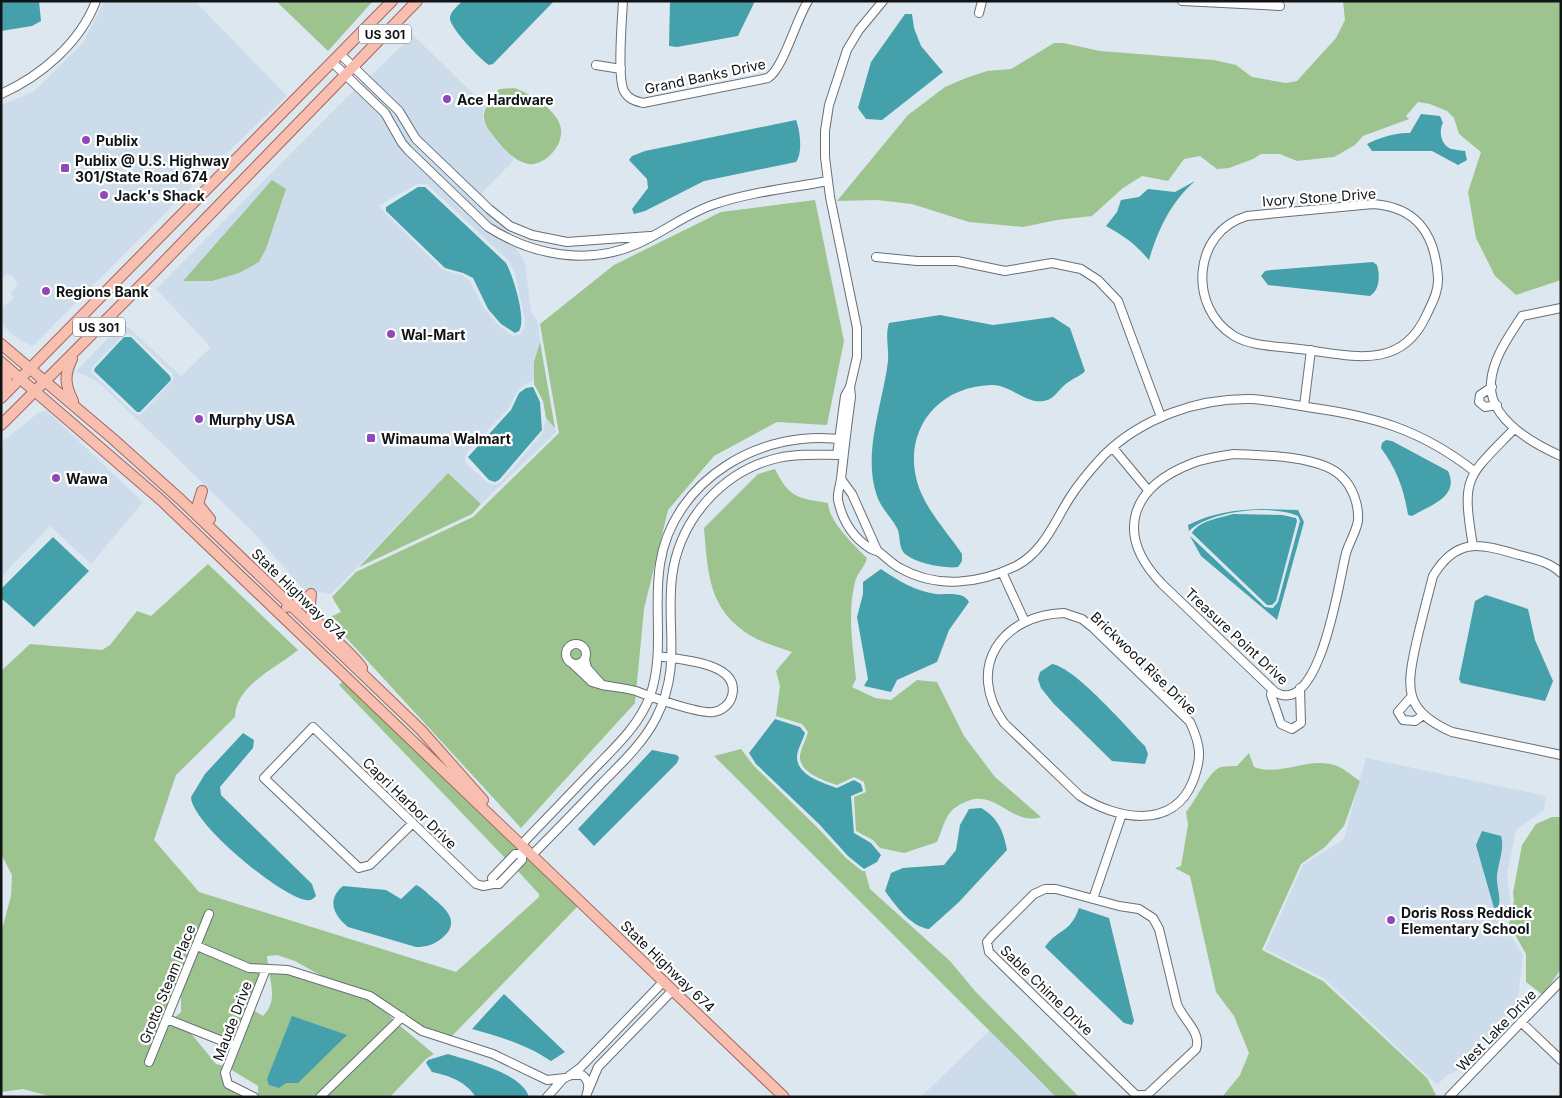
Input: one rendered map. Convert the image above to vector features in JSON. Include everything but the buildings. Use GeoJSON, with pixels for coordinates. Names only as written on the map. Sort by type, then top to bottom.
{"type":"FeatureCollection","features":[{"type":"Feature","properties":{"kind":"main road","name":"US 301"},"geometry":{"type":"LineString","coordinates":[[1,398],[392,1]]}},
{"type":"Feature","properties":{"kind":"main road","name":"US 301"},"geometry":{"type":"LineString","coordinates":[[1,425],[417,1]]}},
{"type":"Feature","properties":{"kind":"main road","name":"State Highway 674"},"geometry":{"type":"LineString","coordinates":[[1,344],[76,406],[178,498],[421,730],[525,849]]}},
{"type":"Feature","properties":{"kind":"main road"},"geometry":{"type":"LineString","coordinates":[[75,351],[66,369],[65,378],[67,390],[76,406]]}},
{"type":"Feature","properties":{"kind":"main road","name":"State Highway 674"},"geometry":{"type":"LineString","coordinates":[[1,364],[21,378],[129,471],[199,536],[784,1097]]}},
{"type":"Feature","properties":{"kind":"main road"},"geometry":{"type":"LineString","coordinates":[[1,364],[7,377],[1,393]]}},
{"type":"Feature","properties":{"kind":"main road"},"geometry":{"type":"LineString","coordinates":[[178,498],[188,498],[202,491],[198,500],[199,508],[243,553],[251,567]]}},
{"type":"Feature","properties":{"kind":"main road"},"geometry":{"type":"LineString","coordinates":[[199,536],[216,546],[277,602],[284,606],[292,606],[304,602],[311,594]]}},
{"type":"Feature","properties":{"kind":"main road"},"geometry":{"type":"LineString","coordinates":[[283,598],[294,600],[311,594]]}},
{"type":"Feature","properties":{"kind":"main road"},"geometry":{"type":"LineString","coordinates":[[311,594],[310,605],[313,616],[355,658],[370,682]]}},
{"type":"Feature","properties":{"kind":"street"},"geometry":{"type":"LineString","coordinates":[[1,94],[38,73],[61,53],[77,34],[96,1]]}},
{"type":"Feature","properties":{"kind":"street","name":"Grand Banks Drive"},"geometry":{"type":"LineString","coordinates":[[623,1],[621,69],[623,90],[634,101],[643,103],[768,78],[780,67],[796,24],[808,1]]}},
{"type":"Feature","properties":{"kind":"street"},"geometry":{"type":"LineString","coordinates":[[877,550],[870,549],[853,534],[847,524],[838,499],[841,479],[840,455],[842,439],[857,357],[857,328],[828,181],[825,131],[829,104],[847,50],[859,30],[883,1]]}},
{"type":"Feature","properties":{"kind":"street"},"geometry":{"type":"LineString","coordinates":[[978,13],[982,1]]}},
{"type":"Feature","properties":{"kind":"street"},"geometry":{"type":"LineString","coordinates":[[1182,1],[1280,6]]}},
{"type":"Feature","properties":{"kind":"street"},"geometry":{"type":"LineString","coordinates":[[340,54],[399,112],[416,139],[489,209],[510,226],[541,238],[567,242],[650,236]]}},
{"type":"Feature","properties":{"kind":"street"},"geometry":{"type":"LineString","coordinates":[[332,62],[385,113],[408,150],[488,227],[503,236],[539,251],[561,255],[582,255],[622,250],[715,204],[828,181]]}},
{"type":"Feature","properties":{"kind":"street"},"geometry":{"type":"LineString","coordinates":[[596,65],[621,69]]}},
{"type":"Feature","properties":{"kind":"street","name":"Ivory Stone Drive"},"geometry":{"type":"LineString","coordinates":[[1373,204],[1389,205],[1402,210],[1416,220],[1424,228],[1431,242],[1437,264],[1438,281],[1436,296],[1415,334],[1406,344],[1383,355],[1372,356],[1311,350],[1253,343],[1233,335],[1221,325],[1213,313],[1203,282],[1205,255],[1211,242],[1234,220],[1264,213],[1373,204]]}},
{"type":"Feature","properties":{"kind":"street"},"geometry":{"type":"LineString","coordinates":[[876,256],[917,261],[957,261],[1005,271],[1052,263],[1081,269],[1098,280],[1118,301],[1161,417]]}},
{"type":"Feature","properties":{"kind":"street"},"geometry":{"type":"LineString","coordinates":[[1561,308],[1522,316],[1502,348],[1492,386],[1503,417],[1514,429],[1535,444],[1561,456]]}},
{"type":"Feature","properties":{"kind":"street"},"geometry":{"type":"LineString","coordinates":[[1304,406],[1311,350]]}},
{"type":"Feature","properties":{"kind":"street"},"geometry":{"type":"LineString","coordinates":[[1492,386],[1480,395],[1479,402],[1485,407],[1498,405]]}},
{"type":"Feature","properties":{"kind":"street"},"geometry":{"type":"LineString","coordinates":[[841,479],[852,494],[877,550],[899,568],[941,582],[968,582],[1002,572],[1019,564],[1040,546],[1054,528],[1068,500],[1085,476],[1113,448],[1132,433],[1161,417],[1218,401],[1252,399],[1304,406],[1374,419],[1402,428],[1447,450],[1474,471]]}},
{"type":"Feature","properties":{"kind":"street"},"geometry":{"type":"LineString","coordinates":[[1472,546],[1466,496],[1468,484],[1474,471],[1514,429]]}},
{"type":"Feature","properties":{"kind":"street"},"geometry":{"type":"LineString","coordinates":[[525,849],[630,731],[650,697],[656,675],[658,656],[660,563],[668,535],[695,491],[729,463],[751,451],[794,440],[842,439]]}},
{"type":"Feature","properties":{"kind":"street"},"geometry":{"type":"LineString","coordinates":[[1113,448],[1148,490]]}},
{"type":"Feature","properties":{"kind":"street","name":"Treasure Point Drive"},"geometry":{"type":"LineString","coordinates":[[1234,454],[1318,463],[1334,469],[1352,489],[1357,505],[1358,521],[1347,552],[1324,649],[1313,670],[1300,688],[1287,696],[1281,696],[1162,584],[1141,559],[1135,545],[1134,530],[1136,516],[1148,490],[1161,479],[1193,463],[1234,454]]}},
{"type":"Feature","properties":{"kind":"street"},"geometry":{"type":"LineString","coordinates":[[525,849],[640,742],[656,719],[663,701],[672,658],[672,578],[684,533],[696,512],[712,494],[732,478],[756,465],[778,458],[799,455],[840,455]]}},
{"type":"Feature","properties":{"kind":"street"},"geometry":{"type":"LineString","coordinates":[[847,524],[863,518]]}},
{"type":"Feature","properties":{"kind":"street"},"geometry":{"type":"LineString","coordinates":[[1561,573],[1541,561],[1490,546],[1472,546],[1452,553],[1440,565],[1433,576],[1409,677],[1412,696],[1423,715],[1435,725],[1452,732],[1561,755]]}},
{"type":"Feature","properties":{"kind":"street"},"geometry":{"type":"LineString","coordinates":[[1002,572],[1025,622]]}},
{"type":"Feature","properties":{"kind":"street","name":"Brickwood Rise Drive"},"geometry":{"type":"LineString","coordinates":[[1064,613],[1082,619],[1100,634],[1190,722],[1198,742],[1200,763],[1189,790],[1173,808],[1161,814],[1149,817],[1122,814],[1090,802],[1080,796],[1004,722],[997,712],[987,683],[990,662],[1005,636],[1025,622],[1047,614],[1064,613]]}},
{"type":"Feature","properties":{"kind":"street"},"geometry":{"type":"LineString","coordinates":[[602,685],[586,668],[584,647],[578,644],[571,644],[566,649],[566,655],[592,682],[602,685],[634,691],[663,701],[711,712],[727,706],[732,698],[734,688],[731,680],[719,668],[658,656]]}},
{"type":"Feature","properties":{"kind":"street"},"geometry":{"type":"LineString","coordinates":[[573,664],[580,663],[585,659]]}},
{"type":"Feature","properties":{"kind":"street"},"geometry":{"type":"LineString","coordinates":[[1272,688],[1271,695],[1281,724],[1292,729],[1301,723],[1300,688]]}},
{"type":"Feature","properties":{"kind":"street"},"geometry":{"type":"LineString","coordinates":[[1412,696],[1398,712],[1403,720],[1414,721],[1423,715]]}},
{"type":"Feature","properties":{"kind":"street","name":"Capri Harbor Drive"},"geometry":{"type":"LineString","coordinates":[[413,823],[370,865],[363,868],[355,866],[264,778],[313,727],[413,823],[476,884],[483,886],[499,884],[522,860],[525,849]]}},
{"type":"Feature","properties":{"kind":"street"},"geometry":{"type":"LineString","coordinates":[[1093,899],[1122,814]]}},
{"type":"Feature","properties":{"kind":"street","name":"Sable Chime Drive"},"geometry":{"type":"LineString","coordinates":[[1045,889],[1056,889],[1093,899],[1139,909],[1153,918],[1159,929],[1179,1010],[1198,1036],[1196,1049],[1147,1095],[1136,1095],[989,952],[987,942],[992,936],[1045,889]]}},
{"type":"Feature","properties":{"kind":"street","name":"Grotto Steam Place"},"geometry":{"type":"LineString","coordinates":[[149,1062],[209,914]]}},
{"type":"Feature","properties":{"kind":"street"},"geometry":{"type":"LineString","coordinates":[[197,946],[249,968],[288,970],[370,996],[422,1031],[493,1054],[549,1081],[577,1074],[584,1076],[588,1084],[587,1094]]}},
{"type":"Feature","properties":{"kind":"street","name":"Maude Drive"},"geometry":{"type":"LineString","coordinates":[[254,1097],[228,1084],[225,1072],[266,969]]}},
{"type":"Feature","properties":{"kind":"street"},"geometry":{"type":"LineString","coordinates":[[546,1097],[554,1086],[580,1068],[664,981]]}},
{"type":"Feature","properties":{"kind":"street","name":"West Lake Drive"},"geometry":{"type":"LineString","coordinates":[[1451,1096],[1561,981]]}},
{"type":"Feature","properties":{"kind":"street"},"geometry":{"type":"LineString","coordinates":[[587,1094],[598,1067],[673,990]]}},
{"type":"Feature","properties":{"kind":"street"},"geometry":{"type":"LineString","coordinates":[[320,1097],[402,1017]]}},
{"type":"Feature","properties":{"kind":"street"},"geometry":{"type":"LineString","coordinates":[[167,1019],[235,1046]]}},
{"type":"Feature","properties":{"kind":"street"},"geometry":{"type":"LineString","coordinates":[[1522,1022],[1561,1060]]}},
{"type":"Feature","properties":{"kind":"street"},"geometry":{"type":"LineString","coordinates":[[534,1074],[543,1085],[546,1097]]}},
{"type":"Feature","properties":{"kind":"shaded area"},"geometry":{"type":"Polygon","coordinates":[[[105,1],[195,1],[287,96],[201,177],[33,346],[19,340],[1,324],[1,310],[13,298],[11,293],[18,285],[13,277],[7,274],[1,278],[1,105],[33,92],[82,44],[105,1]]]}},
{"type":"Feature","properties":{"kind":"shaded area"},"geometry":{"type":"Polygon","coordinates":[[[413,35],[486,106],[483,110],[483,121],[490,133],[514,158],[482,193],[488,203],[419,136],[402,109],[369,77],[413,35]]]}},
{"type":"Feature","properties":{"kind":"shaded area"},"geometry":{"type":"Polygon","coordinates":[[[363,81],[396,114],[414,142],[502,225],[508,235],[490,224],[411,147],[388,111],[360,84],[363,81]]]}},
{"type":"Feature","properties":{"kind":"shaded area"},"geometry":{"type":"Polygon","coordinates":[[[355,89],[383,115],[398,145],[486,229],[515,246],[525,263],[531,312],[538,322],[540,342],[534,362],[534,380],[519,388],[509,408],[468,451],[465,457],[466,463],[488,483],[496,485],[501,482],[542,434],[546,418],[555,428],[556,432],[481,504],[448,473],[331,594],[304,590],[253,532],[98,382],[76,371],[119,327],[128,327],[181,376],[210,348],[156,289],[355,89]],[[417,184],[378,206],[443,270],[462,275],[470,281],[484,308],[499,326],[513,336],[520,334],[524,329],[525,321],[515,273],[509,261],[427,184],[417,184]],[[286,189],[183,281],[212,281],[259,262],[266,249],[286,189]],[[125,334],[93,366],[91,372],[135,414],[140,415],[174,379],[172,373],[132,335],[125,334]]]}},
{"type":"Feature","properties":{"kind":"shaded area"},"geometry":{"type":"Polygon","coordinates":[[[47,411],[143,502],[91,564],[50,526],[1,577],[1,443],[38,413],[47,411]]]}},
{"type":"Feature","properties":{"kind":"shaded area","name":"Doris Ross Reddick Elementary School"},"geometry":{"type":"Polygon","coordinates":[[[1366,758],[1546,796],[1544,810],[1516,830],[1507,874],[1511,908],[1502,915],[1505,925],[1523,955],[1517,1008],[1458,1070],[1446,1076],[1437,1085],[1325,979],[1265,949],[1303,865],[1344,839],[1366,758]]]}},
{"type":"Feature","properties":{"kind":"shaded area"},"geometry":{"type":"Polygon","coordinates":[[[990,1030],[1056,1097],[921,1097],[990,1030]]]}},
{"type":"Feature","properties":{"kind":"green space"},"geometry":{"type":"Polygon","coordinates":[[[276,1],[373,1],[328,51],[276,1]]]}},
{"type":"Feature","properties":{"kind":"green space"},"geometry":{"type":"Polygon","coordinates":[[[1343,1],[1561,1],[1561,280],[1516,295],[1495,276],[1476,238],[1468,192],[1481,152],[1459,134],[1454,118],[1447,111],[1430,104],[1418,102],[1406,116],[1409,119],[1363,136],[1355,145],[1334,157],[1297,161],[1280,154],[1261,154],[1229,168],[1217,169],[1200,156],[1184,159],[1168,181],[1142,176],[1123,188],[1092,216],[1057,220],[1023,227],[969,222],[912,204],[877,200],[837,201],[908,115],[945,87],[987,71],[1011,69],[1054,43],[1063,43],[1100,51],[1214,60],[1236,65],[1252,77],[1286,83],[1297,81],[1336,38],[1345,20],[1343,1]]]}},
{"type":"Feature","properties":{"kind":"green space"},"geometry":{"type":"Polygon","coordinates":[[[514,88],[528,94],[543,104],[559,122],[561,135],[559,142],[552,154],[541,162],[528,164],[509,154],[486,124],[484,113],[486,107],[499,89],[514,88]]]}},
{"type":"Feature","properties":{"kind":"green space"},"geometry":{"type":"Polygon","coordinates":[[[272,180],[286,189],[266,249],[259,262],[239,273],[212,281],[183,281],[272,180]]]}},
{"type":"Feature","properties":{"kind":"green space"},"geometry":{"type":"Polygon","coordinates":[[[815,200],[844,341],[827,425],[777,422],[714,456],[668,510],[644,609],[635,703],[521,828],[328,618],[341,612],[332,597],[356,572],[473,517],[559,433],[540,324],[614,265],[721,212],[815,200]]]}},
{"type":"Feature","properties":{"kind":"green space"},"geometry":{"type":"Polygon","coordinates":[[[540,342],[555,428],[546,418],[543,401],[534,384],[534,362],[540,342]]]}},
{"type":"Feature","properties":{"kind":"green space"},"geometry":{"type":"Polygon","coordinates":[[[775,469],[785,486],[796,495],[809,500],[828,503],[829,510],[837,525],[867,558],[856,579],[851,606],[851,630],[856,679],[852,687],[875,698],[891,700],[917,680],[937,682],[964,736],[995,777],[1041,817],[1030,818],[1020,816],[993,802],[973,799],[961,804],[950,812],[937,842],[904,853],[880,848],[873,840],[856,831],[854,797],[866,792],[864,782],[854,777],[837,785],[808,772],[804,767],[800,756],[808,732],[802,724],[776,716],[780,686],[776,671],[792,652],[753,637],[738,627],[727,615],[713,590],[705,545],[704,528],[758,474],[775,469]]]}},
{"type":"Feature","properties":{"kind":"green space"},"geometry":{"type":"Polygon","coordinates":[[[448,473],[481,504],[472,514],[359,567],[448,473]]]}},
{"type":"Feature","properties":{"kind":"green space"},"geometry":{"type":"Polygon","coordinates":[[[208,564],[298,650],[249,686],[237,706],[235,717],[176,775],[154,840],[199,892],[456,972],[539,897],[539,894],[517,870],[525,855],[579,905],[451,1037],[424,1028],[372,993],[325,978],[295,961],[277,955],[267,956],[268,965],[250,964],[201,944],[213,912],[207,910],[144,1064],[151,1066],[168,1024],[189,1031],[216,1064],[224,1066],[222,1074],[226,1087],[244,1097],[52,1097],[23,1089],[1,1092],[1,933],[11,896],[12,875],[1,854],[1,671],[30,644],[102,650],[110,645],[137,611],[151,616],[208,564]]]}},
{"type":"Feature","properties":{"kind":"green space"},"geometry":{"type":"Polygon","coordinates":[[[344,680],[520,850],[516,850],[506,859],[339,685],[344,680]]]}},
{"type":"Feature","properties":{"kind":"green space"},"geometry":{"type":"Polygon","coordinates":[[[741,749],[754,766],[846,858],[862,871],[865,871],[870,889],[950,961],[975,991],[1079,1097],[1056,1097],[714,756],[741,749]]]}},
{"type":"Feature","properties":{"kind":"green space"},"geometry":{"type":"Polygon","coordinates":[[[1249,753],[1254,767],[1274,770],[1313,763],[1324,763],[1341,768],[1360,781],[1344,826],[1325,847],[1301,864],[1262,950],[1323,981],[1427,1078],[1436,1095],[1433,1097],[1222,1097],[1240,1075],[1249,1053],[1234,1016],[1216,992],[1190,876],[1175,868],[1181,866],[1188,825],[1186,812],[1216,769],[1237,766],[1249,753]]]}},
{"type":"Feature","properties":{"kind":"green space"},"geometry":{"type":"Polygon","coordinates":[[[1552,817],[1561,817],[1561,969],[1543,995],[1526,982],[1526,954],[1509,924],[1522,845],[1536,824],[1552,817]]]}},
{"type":"Feature","properties":{"kind":"green space"},"geometry":{"type":"Polygon","coordinates":[[[199,951],[248,971],[261,972],[233,1041],[174,1018],[181,1012],[181,993],[199,951]]]}},
{"type":"Feature","properties":{"kind":"green space"},"geometry":{"type":"Polygon","coordinates":[[[269,972],[306,979],[361,996],[377,1005],[394,1020],[316,1097],[263,1097],[258,1095],[258,1086],[230,1069],[253,1010],[263,1016],[270,1006],[272,996],[269,972]]]}},
{"type":"Feature","properties":{"kind":"green space"},"geometry":{"type":"Polygon","coordinates":[[[399,1025],[434,1054],[426,1059],[390,1097],[325,1097],[399,1025]]]}},
{"type":"Feature","properties":{"kind":"water"},"geometry":{"type":"Polygon","coordinates":[[[1,1],[39,1],[41,21],[32,26],[1,31],[1,1]]]}},
{"type":"Feature","properties":{"kind":"water"},"geometry":{"type":"Polygon","coordinates":[[[462,1],[554,1],[493,64],[489,65],[465,42],[451,21],[452,13],[462,1]]]}},
{"type":"Feature","properties":{"kind":"water"},"geometry":{"type":"Polygon","coordinates":[[[670,1],[755,1],[738,36],[677,47],[669,46],[670,1]]]}},
{"type":"Feature","properties":{"kind":"water"},"geometry":{"type":"Polygon","coordinates":[[[905,14],[912,14],[914,28],[921,46],[943,72],[882,120],[866,119],[858,108],[871,62],[905,14]]]}},
{"type":"Feature","properties":{"kind":"water"},"geometry":{"type":"Polygon","coordinates":[[[1421,114],[1440,116],[1443,123],[1441,132],[1444,143],[1451,149],[1465,151],[1467,160],[1458,165],[1432,151],[1372,151],[1367,144],[1399,133],[1410,133],[1421,114]]]}},
{"type":"Feature","properties":{"kind":"water"},"geometry":{"type":"Polygon","coordinates":[[[796,120],[800,135],[800,153],[796,162],[704,181],[645,211],[634,214],[632,209],[648,188],[647,179],[629,160],[632,156],[645,151],[796,120]]]}},
{"type":"Feature","properties":{"kind":"water"},"geometry":{"type":"Polygon","coordinates":[[[1195,181],[1186,189],[1166,218],[1156,238],[1149,260],[1130,241],[1106,226],[1117,212],[1121,200],[1139,197],[1148,189],[1175,192],[1195,181]]]}},
{"type":"Feature","properties":{"kind":"water"},"geometry":{"type":"Polygon","coordinates":[[[418,187],[425,187],[506,263],[512,277],[520,308],[521,325],[519,331],[515,333],[501,324],[488,309],[473,278],[445,268],[386,211],[386,207],[418,187]]]}},
{"type":"Feature","properties":{"kind":"water"},"geometry":{"type":"Polygon","coordinates":[[[1373,262],[1377,265],[1379,273],[1376,290],[1370,296],[1268,285],[1261,276],[1265,271],[1271,270],[1373,262]]]}},
{"type":"Feature","properties":{"kind":"water"},"geometry":{"type":"Polygon","coordinates":[[[940,315],[993,325],[1053,317],[1070,328],[1085,371],[1066,384],[1052,398],[1044,401],[1030,400],[998,386],[969,388],[951,396],[935,407],[924,422],[917,438],[914,457],[916,477],[927,504],[962,554],[962,561],[958,567],[938,566],[922,562],[904,553],[897,528],[881,505],[873,480],[873,446],[888,361],[887,332],[889,323],[940,315]]]}},
{"type":"Feature","properties":{"kind":"water"},"geometry":{"type":"Polygon","coordinates":[[[124,337],[131,337],[170,376],[171,380],[140,412],[137,412],[94,371],[124,337]]]}},
{"type":"Feature","properties":{"kind":"water"},"geometry":{"type":"Polygon","coordinates":[[[533,387],[540,402],[542,430],[499,480],[495,482],[489,480],[468,457],[511,410],[519,393],[526,388],[533,387]]]}},
{"type":"Feature","properties":{"kind":"water"},"geometry":{"type":"Polygon","coordinates":[[[1386,440],[1392,441],[1448,471],[1451,480],[1447,494],[1427,508],[1412,516],[1408,515],[1399,480],[1381,448],[1382,443],[1386,440]]]}},
{"type":"Feature","properties":{"kind":"water"},"geometry":{"type":"Polygon","coordinates":[[[1261,509],[1298,510],[1304,522],[1277,620],[1201,556],[1190,536],[1265,607],[1273,608],[1278,602],[1300,521],[1298,516],[1272,510],[1256,510],[1225,514],[1199,524],[1189,531],[1188,525],[1223,513],[1261,509]]]}},
{"type":"Feature","properties":{"kind":"water"},"geometry":{"type":"Polygon","coordinates":[[[1233,514],[1282,515],[1296,518],[1297,521],[1276,601],[1272,605],[1267,605],[1192,533],[1204,523],[1233,514]]]}},
{"type":"Feature","properties":{"kind":"water"},"geometry":{"type":"Polygon","coordinates":[[[53,537],[89,571],[34,627],[1,598],[1,589],[53,537]]]}},
{"type":"Feature","properties":{"kind":"water"},"geometry":{"type":"Polygon","coordinates":[[[881,569],[914,588],[928,593],[963,596],[969,602],[949,630],[937,662],[897,680],[891,692],[864,686],[868,679],[857,617],[863,594],[863,582],[881,569]]]}},
{"type":"Feature","properties":{"kind":"water"},"geometry":{"type":"Polygon","coordinates":[[[1486,595],[1528,609],[1535,640],[1553,681],[1545,701],[1461,683],[1459,679],[1475,601],[1486,595]]]}},
{"type":"Feature","properties":{"kind":"water"},"geometry":{"type":"Polygon","coordinates":[[[1052,664],[1062,668],[1087,687],[1145,746],[1148,754],[1145,764],[1112,761],[1053,703],[1041,688],[1038,679],[1040,672],[1052,664]]]}},
{"type":"Feature","properties":{"kind":"water"},"geometry":{"type":"Polygon","coordinates":[[[775,719],[800,727],[805,733],[797,757],[798,764],[806,774],[837,788],[854,780],[861,784],[863,791],[851,796],[854,833],[871,843],[881,855],[877,862],[864,869],[848,856],[819,824],[756,764],[749,753],[775,719]]]}},
{"type":"Feature","properties":{"kind":"water"},"geometry":{"type":"Polygon","coordinates":[[[243,733],[254,740],[253,748],[220,787],[221,795],[312,884],[316,896],[312,900],[294,896],[259,873],[239,857],[205,824],[195,809],[191,797],[205,774],[243,733]]]}},
{"type":"Feature","properties":{"kind":"water"},"geometry":{"type":"Polygon","coordinates":[[[652,750],[677,755],[679,758],[677,763],[594,846],[578,829],[652,750]]]}},
{"type":"Feature","properties":{"kind":"water"},"geometry":{"type":"Polygon","coordinates":[[[981,808],[996,821],[1007,850],[959,902],[929,929],[916,924],[904,914],[885,891],[891,873],[903,868],[944,865],[956,850],[960,825],[969,809],[981,808]]]}},
{"type":"Feature","properties":{"kind":"water"},"geometry":{"type":"Polygon","coordinates":[[[1482,831],[1501,836],[1502,841],[1497,876],[1499,904],[1498,907],[1494,908],[1476,845],[1482,831]]]}},
{"type":"Feature","properties":{"kind":"water"},"geometry":{"type":"Polygon","coordinates":[[[416,885],[444,908],[448,913],[451,923],[447,933],[441,939],[423,947],[416,947],[348,927],[339,918],[334,908],[333,902],[335,897],[343,886],[386,890],[401,899],[416,885]]]}},
{"type":"Feature","properties":{"kind":"water"},"geometry":{"type":"Polygon","coordinates":[[[1079,908],[1109,918],[1134,1021],[1132,1025],[1124,1023],[1045,947],[1072,923],[1079,908]]]}},
{"type":"Feature","properties":{"kind":"water"},"geometry":{"type":"Polygon","coordinates":[[[504,994],[565,1052],[551,1061],[542,1055],[503,1038],[472,1029],[504,994]]]}},
{"type":"Feature","properties":{"kind":"water"},"geometry":{"type":"Polygon","coordinates":[[[292,1016],[347,1035],[298,1083],[286,1083],[279,1088],[269,1085],[267,1079],[292,1016]]]}},
{"type":"Feature","properties":{"kind":"water"},"geometry":{"type":"Polygon","coordinates":[[[448,1054],[481,1064],[506,1075],[516,1081],[529,1097],[476,1097],[472,1091],[457,1080],[432,1072],[426,1063],[428,1060],[448,1054]]]}},
{"type":"Feature","properties":{"kind":"place","name":"Ace Hardware"},"geometry":{"type":"Point","coordinates":[447,99]}},
{"type":"Feature","properties":{"kind":"place","name":"Publix"},"geometry":{"type":"Point","coordinates":[86,140]}},
{"type":"Feature","properties":{"kind":"place","name":"Publix @ U.S. Highway 301/State Road 674"},"geometry":{"type":"Point","coordinates":[65,168]}},
{"type":"Feature","properties":{"kind":"place","name":"Jack's Shack"},"geometry":{"type":"Point","coordinates":[104,195]}},
{"type":"Feature","properties":{"kind":"place","name":"Regions Bank"},"geometry":{"type":"Point","coordinates":[46,291]}},
{"type":"Feature","properties":{"kind":"place","name":"Wal-Mart"},"geometry":{"type":"Point","coordinates":[391,334]}},
{"type":"Feature","properties":{"kind":"place","name":"Murphy USA"},"geometry":{"type":"Point","coordinates":[199,419]}},
{"type":"Feature","properties":{"kind":"place","name":"Wimauma Walmart"},"geometry":{"type":"Point","coordinates":[371,438]}},
{"type":"Feature","properties":{"kind":"place","name":"Wawa"},"geometry":{"type":"Point","coordinates":[56,478]}},
{"type":"Feature","properties":{"kind":"place","name":"Doris Ross Reddick Elementary School"},"geometry":{"type":"Point","coordinates":[1391,920]}}]}
